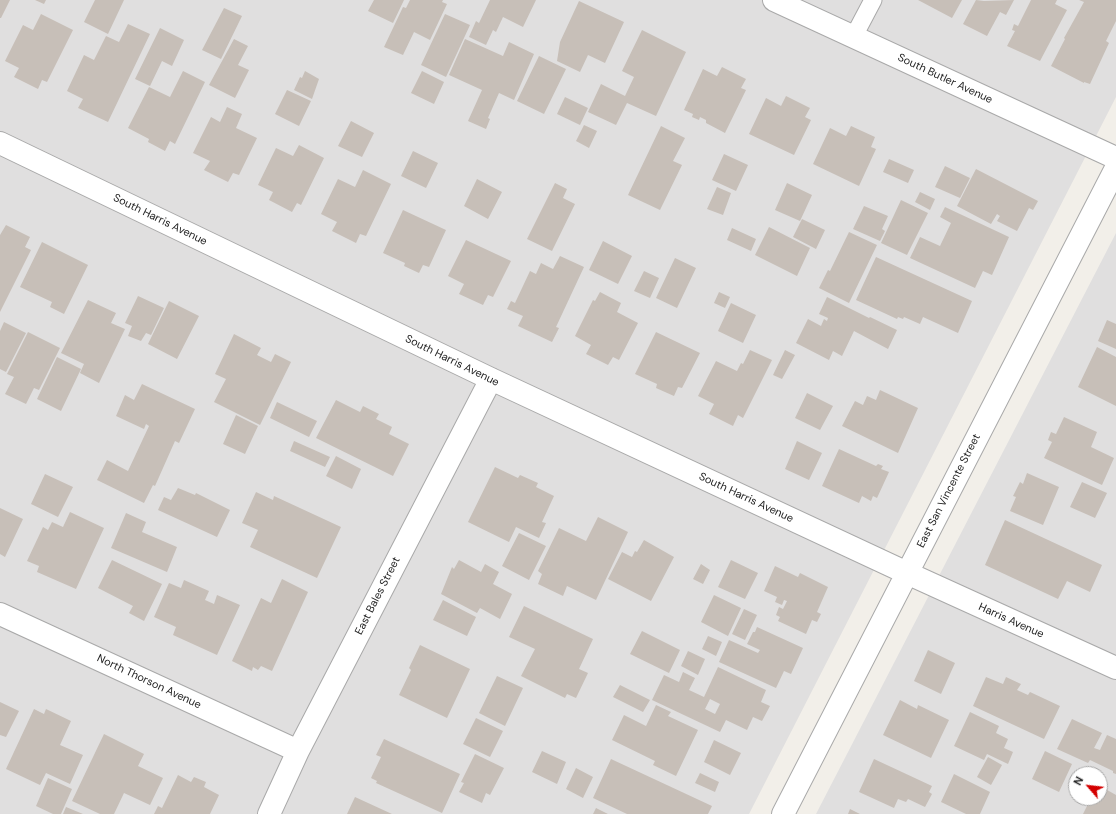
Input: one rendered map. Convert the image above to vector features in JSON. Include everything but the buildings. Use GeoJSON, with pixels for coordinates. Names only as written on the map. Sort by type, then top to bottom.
{"type":"FeatureCollection","features":[{"type":"Feature","properties":{"kind":"street","name":"South Butler Avenue"},"geometry":{"type":"LineString","coordinates":[[774,0],[1116,158]]}},
{"type":"Feature","properties":{"kind":"street","name":"South Harris Avenue"},"geometry":{"type":"LineString","coordinates":[[0,143],[491,379],[907,573]]}},
{"type":"Feature","properties":{"kind":"street","name":"East San Vincente Street"},"geometry":{"type":"LineString","coordinates":[[783,814],[1116,168]]}},
{"type":"Feature","properties":{"kind":"street","name":"East Bales Street"},"geometry":{"type":"LineString","coordinates":[[269,814],[298,751],[491,379]]}},
{"type":"Feature","properties":{"kind":"street","name":"Harris Avenue"},"geometry":{"type":"LineString","coordinates":[[907,573],[1116,668]]}},
{"type":"Feature","properties":{"kind":"street","name":"North Thorson Avenue"},"geometry":{"type":"LineString","coordinates":[[0,614],[298,751]]}},
{"type":"Feature","properties":{"kind":"lane"},"geometry":{"type":"LineString","coordinates":[[854,36],[873,0]]}},
{"type":"Feature","properties":{"kind":"shaded area"},"geometry":{"type":"Polygon","coordinates":[[[0,0],[1116,0],[1116,97],[749,814],[0,814],[0,0]]]}},
{"type":"Feature","properties":{"kind":"shaded area"},"geometry":{"type":"Polygon","coordinates":[[[1116,233],[1116,814],[816,814],[1116,233]]]}}]}
